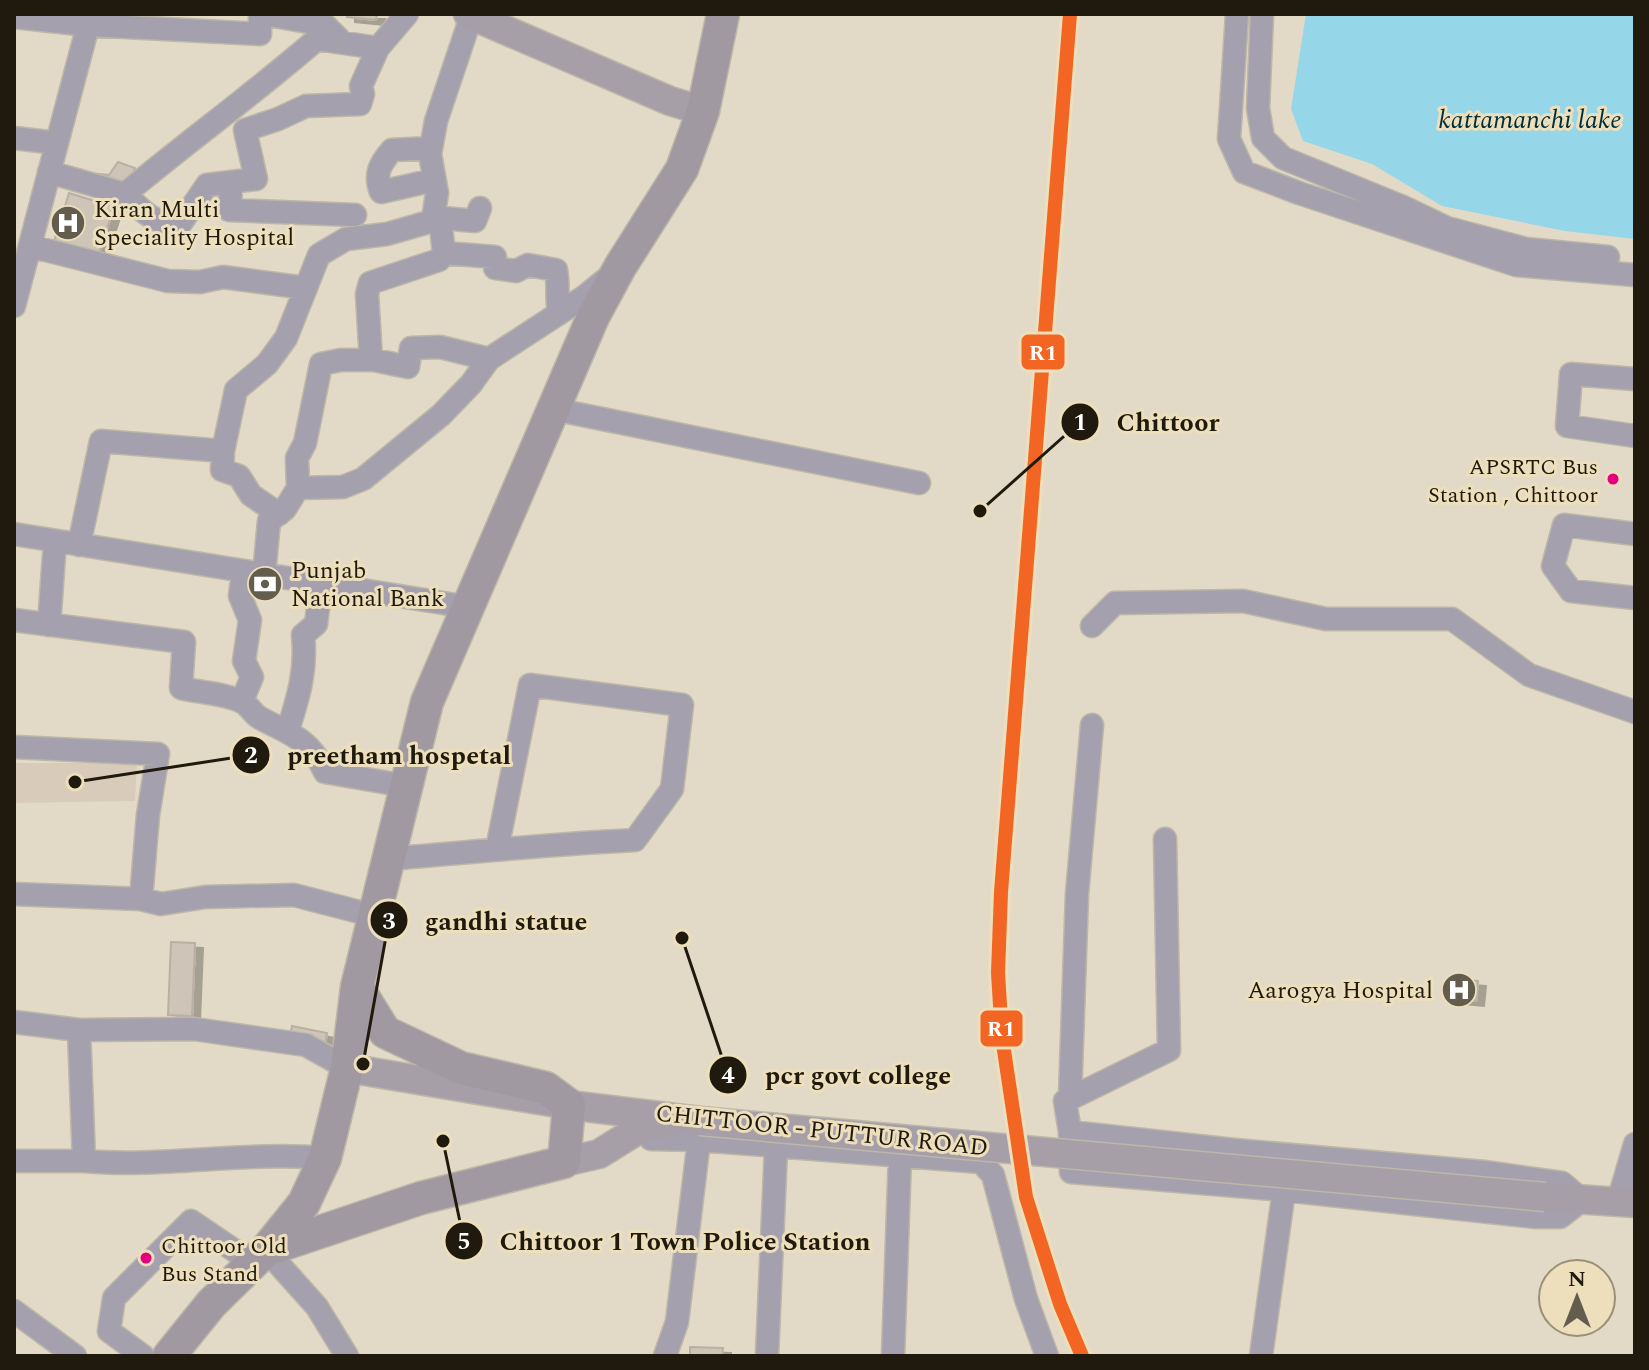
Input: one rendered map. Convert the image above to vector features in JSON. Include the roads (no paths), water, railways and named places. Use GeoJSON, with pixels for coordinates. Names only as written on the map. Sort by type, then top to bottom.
{"type":"FeatureCollection","features":[{"type":"Feature","properties":{"kind":"highway"},"geometry":{"type":"LineString","coordinates":[[169,1356],[211,1304],[260,1256],[304,1203],[325,1158],[347,1068],[357,987],[427,702],[593,317],[620,267],[682,169],[703,111],[723,14]]}},
{"type":"Feature","properties":{"kind":"highway"},"geometry":{"type":"LineString","coordinates":[[260,1256],[421,1198],[564,1162],[569,1105],[546,1088],[461,1068],[385,1032],[357,987]]}},
{"type":"Feature","properties":{"kind":"main road"},"geometry":{"type":"LineString","coordinates":[[470,15],[670,101],[703,111]]}},
{"type":"Feature","properties":{"kind":"main road","name":"CHITTOOR - PUTTUR ROAD"},"geometry":{"type":"LineString","coordinates":[[347,1068],[695,1127],[1626,1203]]}},
{"type":"Feature","properties":{"kind":"main road"},"geometry":{"type":"LineString","coordinates":[[564,1162],[599,1154],[640,1119]]}},
{"type":"Feature","properties":{"kind":"street"},"geometry":{"type":"LineString","coordinates":[[14,17],[260,34],[262,14],[325,25],[378,48]]}},
{"type":"Feature","properties":{"kind":"street"},"geometry":{"type":"LineString","coordinates":[[49,172],[125,194],[146,214],[163,224],[181,223],[207,185],[256,179],[245,130],[306,106],[360,104],[363,94],[361,86],[378,48],[407,14]]}},
{"type":"Feature","properties":{"kind":"street"},"geometry":{"type":"LineString","coordinates":[[1237,14],[1229,139],[1244,172],[1516,265],[1635,275]]}},
{"type":"Feature","properties":{"kind":"street"},"geometry":{"type":"LineString","coordinates":[[1262,14],[1258,108],[1263,138],[1283,158],[1447,228],[1526,249],[1635,260]]}},
{"type":"Feature","properties":{"kind":"street"},"geometry":{"type":"LineString","coordinates":[[371,360],[367,294],[370,283],[439,260],[444,253],[436,220],[437,193],[431,148],[440,108],[470,15]]}},
{"type":"Feature","properties":{"kind":"street"},"geometry":{"type":"LineString","coordinates":[[15,302],[25,240],[49,172],[89,20]]}},
{"type":"Feature","properties":{"kind":"street"},"geometry":{"type":"LineString","coordinates":[[125,194],[195,136],[256,92],[317,39],[337,29]]}},
{"type":"Feature","properties":{"kind":"street"},"geometry":{"type":"LineString","coordinates":[[14,138],[57,143]]}},
{"type":"Feature","properties":{"kind":"street"},"geometry":{"type":"LineString","coordinates":[[381,192],[377,183],[379,165],[392,150],[431,148]]}},
{"type":"Feature","properties":{"kind":"street"},"geometry":{"type":"LineString","coordinates":[[346,239],[359,207],[381,192],[434,180]]}},
{"type":"Feature","properties":{"kind":"street"},"geometry":{"type":"LineString","coordinates":[[232,182],[229,210],[355,215]]}},
{"type":"Feature","properties":{"kind":"street"},"geometry":{"type":"LineString","coordinates":[[279,514],[251,495],[239,476],[222,470],[223,451],[236,390],[267,364],[286,338],[319,255],[346,239],[387,234],[436,220],[475,221],[480,208]]}},
{"type":"Feature","properties":{"kind":"street"},"geometry":{"type":"LineString","coordinates":[[25,240],[168,281],[200,282],[223,277],[306,288]]}},
{"type":"Feature","properties":{"kind":"street"},"geometry":{"type":"LineString","coordinates":[[444,253],[495,257],[495,268],[516,271],[528,265],[556,270],[560,287],[559,312]]}},
{"type":"Feature","properties":{"kind":"street"},"geometry":{"type":"LineString","coordinates":[[298,488],[343,487],[363,479],[441,415],[471,384],[489,359],[584,297],[620,267]]}},
{"type":"Feature","properties":{"kind":"street"},"geometry":{"type":"LineString","coordinates":[[242,701],[252,677],[244,661],[250,620],[240,596],[253,573],[269,521],[279,514],[298,488],[297,458],[305,443],[321,364],[371,360],[408,367],[411,348],[440,347],[489,359]]}},
{"type":"Feature","properties":{"kind":"street"},"geometry":{"type":"LineString","coordinates":[[1635,379],[1571,374],[1567,426],[1635,436]]}},
{"type":"Feature","properties":{"kind":"street"},"geometry":{"type":"LineString","coordinates":[[553,409],[919,483]]}},
{"type":"Feature","properties":{"kind":"street"},"geometry":{"type":"LineString","coordinates":[[79,545],[101,441],[223,451]]}},
{"type":"Feature","properties":{"kind":"street"},"geometry":{"type":"LineString","coordinates":[[1635,534],[1564,525],[1553,566],[1571,591],[1635,598]]}},
{"type":"Feature","properties":{"kind":"street"},"geometry":{"type":"LineString","coordinates":[[14,534],[468,607]]}},
{"type":"Feature","properties":{"kind":"street"},"geometry":{"type":"LineString","coordinates":[[49,625],[55,541]]}},
{"type":"Feature","properties":{"kind":"street"},"geometry":{"type":"LineString","coordinates":[[288,730],[303,685],[306,654],[303,635],[316,624],[321,584]]}},
{"type":"Feature","properties":{"kind":"street"},"geometry":{"type":"LineString","coordinates":[[1092,626],[1115,603],[1243,601],[1326,619],[1452,619],[1529,675],[1635,712]]}},
{"type":"Feature","properties":{"kind":"street"},"geometry":{"type":"LineString","coordinates":[[14,620],[184,642],[181,688],[242,701],[258,716],[288,730],[318,756],[325,772],[406,786]]}},
{"type":"Feature","properties":{"kind":"street"},"geometry":{"type":"LineString","coordinates":[[389,859],[635,840],[672,789],[682,705],[530,685],[497,849]]}},
{"type":"Feature","properties":{"kind":"street"},"geometry":{"type":"LineString","coordinates":[[1065,1101],[1070,1098],[1077,894],[1092,725]]}},
{"type":"Feature","properties":{"kind":"street"},"geometry":{"type":"LineString","coordinates":[[14,747],[158,754],[148,815],[141,899]]}},
{"type":"Feature","properties":{"kind":"street"},"geometry":{"type":"LineString","coordinates":[[1065,1101],[1169,1050],[1165,839]]}},
{"type":"Feature","properties":{"kind":"street"},"geometry":{"type":"LineString","coordinates":[[14,894],[141,899],[161,904],[205,897],[294,895],[375,916]]}},
{"type":"Feature","properties":{"kind":"street"},"geometry":{"type":"LineString","coordinates":[[14,1022],[79,1030],[194,1029],[306,1045],[347,1068]]}},
{"type":"Feature","properties":{"kind":"street"},"geometry":{"type":"LineString","coordinates":[[79,1030],[84,1161]]}},
{"type":"Feature","properties":{"kind":"street"},"geometry":{"type":"LineString","coordinates":[[1065,1101],[1071,1172],[1284,1190],[1536,1217],[1560,1217],[1582,1200],[1562,1183],[1484,1172],[1070,1132]]}},
{"type":"Feature","properties":{"kind":"street"},"geometry":{"type":"LineString","coordinates":[[665,1356],[677,1322],[695,1127],[776,1148],[981,1162],[993,1175],[1026,1299],[1047,1356]]}},
{"type":"Feature","properties":{"kind":"street"},"geometry":{"type":"LineString","coordinates":[[1626,1203],[1635,1144]]}},
{"type":"Feature","properties":{"kind":"street"},"geometry":{"type":"LineString","coordinates":[[767,1356],[776,1148]]}},
{"type":"Feature","properties":{"kind":"street"},"geometry":{"type":"LineString","coordinates":[[14,1161],[84,1161],[127,1165],[281,1154],[325,1158]]}},
{"type":"Feature","properties":{"kind":"street"},"geometry":{"type":"LineString","coordinates":[[893,1356],[900,1155]]}},
{"type":"Feature","properties":{"kind":"street"},"geometry":{"type":"LineString","coordinates":[[1261,1356],[1284,1190]]}},
{"type":"Feature","properties":{"kind":"street"},"geometry":{"type":"LineString","coordinates":[[143,1356],[109,1331],[114,1298],[191,1221],[260,1256],[317,1307],[347,1356]]}},
{"type":"Feature","properties":{"kind":"street"},"geometry":{"type":"LineString","coordinates":[[14,1311],[75,1356]]}},
{"type":"Feature","properties":{"kind":"water","name":"kattamanchi lake"},"geometry":{"type":"Polygon","coordinates":[[[1306,14],[1635,14],[1635,239],[1565,231],[1442,206],[1372,164],[1303,141],[1291,109],[1306,14]]]}},
{"type":"Feature","properties":{"kind":"place","name":"Kiran Multi Speciality Hospital"},"geometry":{"type":"Point","coordinates":[68,223]}},
{"type":"Feature","properties":{"kind":"place","name":"APSRTC Bus Station , Chittoor"},"geometry":{"type":"Point","coordinates":[1613,479]}},
{"type":"Feature","properties":{"kind":"place","name":"Chittoor"},"geometry":{"type":"Point","coordinates":[980,511]}},
{"type":"Feature","properties":{"kind":"place","name":"Punjab National Bank"},"geometry":{"type":"Point","coordinates":[265,584]}},
{"type":"Feature","properties":{"kind":"place","name":"preetham hospetal"},"geometry":{"type":"Point","coordinates":[75,782]}},
{"type":"Feature","properties":{"kind":"place","name":"pcr govt college"},"geometry":{"type":"Point","coordinates":[682,938]}},
{"type":"Feature","properties":{"kind":"place","name":"Aarogya Hospital"},"geometry":{"type":"Point","coordinates":[1459,990]}},
{"type":"Feature","properties":{"kind":"place","name":"gandhi statue"},"geometry":{"type":"Point","coordinates":[363,1064]}},
{"type":"Feature","properties":{"kind":"place","name":"Chittoor 1 Town Police Station"},"geometry":{"type":"Point","coordinates":[443,1141]}},
{"type":"Feature","properties":{"kind":"place","name":"Chittoor Old Bus Stand"},"geometry":{"type":"Point","coordinates":[146,1258]}}]}
